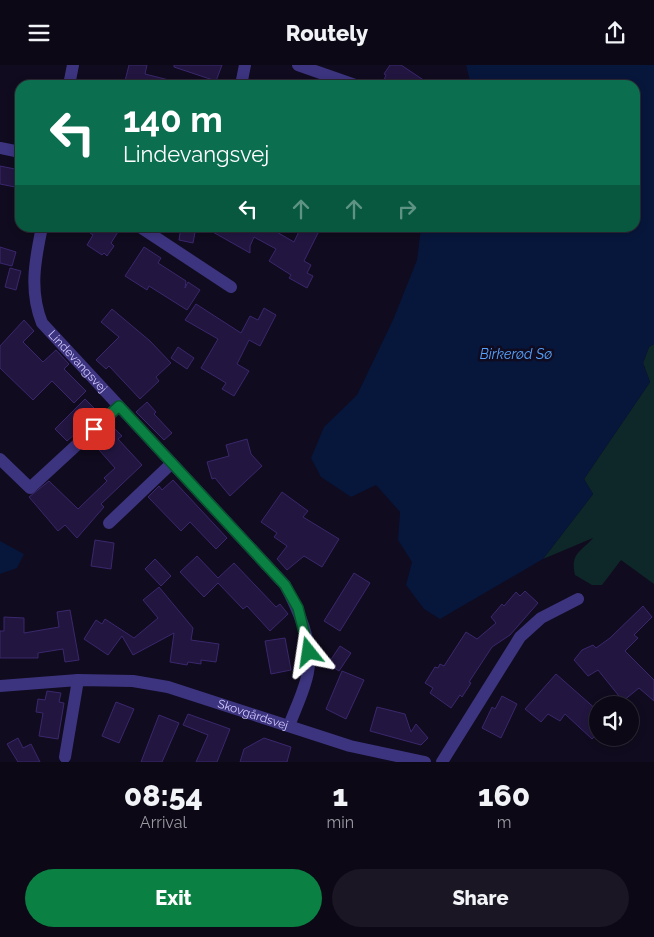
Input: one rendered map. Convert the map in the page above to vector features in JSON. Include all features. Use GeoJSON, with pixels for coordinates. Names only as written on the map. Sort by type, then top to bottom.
{"type":"FeatureCollection","features":[{"type":"Feature","properties":{"kind":"street"},"geometry":{"type":"LineString","coordinates":[[70,80],[73,65]]}},
{"type":"Feature","properties":{"kind":"street"},"geometry":{"type":"LineString","coordinates":[[242,80],[245,65]]}},
{"type":"Feature","properties":{"kind":"street"},"geometry":{"type":"LineString","coordinates":[[298,65],[341,80]]}},
{"type":"Feature","properties":{"kind":"street"},"geometry":{"type":"LineString","coordinates":[[0,148],[15,151]]}},
{"type":"Feature","properties":{"kind":"street","name":"Lindevangsvej"},"geometry":{"type":"LineString","coordinates":[[41,232],[34,268],[35,306],[42,323],[285,585],[298,608],[309,652],[309,672],[289,727]]}},
{"type":"Feature","properties":{"kind":"street"},"geometry":{"type":"LineString","coordinates":[[148,232],[231,287]]}},
{"type":"Feature","properties":{"kind":"street"},"geometry":{"type":"LineString","coordinates":[[0,459],[30,488],[119,406]]}},
{"type":"Feature","properties":{"kind":"street"},"geometry":{"type":"LineString","coordinates":[[109,523],[172,463]]}},
{"type":"Feature","properties":{"kind":"street"},"geometry":{"type":"LineString","coordinates":[[442,762],[520,637],[541,618],[578,599]]}},
{"type":"Feature","properties":{"kind":"street"},"geometry":{"type":"LineString","coordinates":[[65,757],[78,680]]}},
{"type":"Feature","properties":{"kind":"street","name":"Skovgårdsvej"},"geometry":{"type":"LineString","coordinates":[[0,686],[78,680],[133,681],[168,687],[350,746],[425,762]]}},
{"type":"Feature","properties":{"kind":"green space"},"geometry":{"type":"Polygon","coordinates":[[[654,344],[654,584],[621,560],[602,585],[592,585],[575,575],[574,562],[578,553],[593,538],[543,559],[593,494],[584,479],[650,382],[643,363],[649,347],[654,344]]]}},
{"type":"Feature","properties":{"kind":"water","name":"Birkerød Sø"},"geometry":{"type":"Polygon","coordinates":[[[466,65],[654,65],[654,344],[649,347],[643,363],[650,382],[584,479],[593,494],[543,559],[440,619],[424,609],[406,585],[412,562],[398,540],[400,512],[376,485],[351,497],[321,477],[311,458],[324,427],[357,395],[393,320],[417,260],[420,232],[640,232],[640,80],[470,80],[466,65]]]}},
{"type":"Feature","properties":{"kind":"water"},"geometry":{"type":"Polygon","coordinates":[[[0,541],[24,554],[17,568],[0,574],[0,541]]]}},
{"type":"Feature","properties":{"kind":"building"},"geometry":{"type":"Polygon","coordinates":[[[129,65],[147,65],[145,74],[169,80],[125,80],[129,65]]]}},
{"type":"Feature","properties":{"kind":"building"},"geometry":{"type":"Polygon","coordinates":[[[174,65],[222,65],[216,80],[174,67],[174,65]]]}},
{"type":"Feature","properties":{"kind":"building"},"geometry":{"type":"Polygon","coordinates":[[[390,65],[401,65],[424,80],[384,80],[386,75],[384,74],[390,65]]]}},
{"type":"Feature","properties":{"kind":"building"},"geometry":{"type":"Polygon","coordinates":[[[0,166],[15,169],[15,187],[0,184],[0,166]]]}},
{"type":"Feature","properties":{"kind":"building"},"geometry":{"type":"Polygon","coordinates":[[[89,232],[118,232],[111,243],[114,246],[107,256],[104,253],[102,255],[87,245],[93,235],[89,232]]]}},
{"type":"Feature","properties":{"kind":"building"},"geometry":{"type":"Polygon","coordinates":[[[180,232],[195,232],[193,243],[179,240],[180,232]]]}},
{"type":"Feature","properties":{"kind":"building"},"geometry":{"type":"Polygon","coordinates":[[[213,232],[277,232],[294,242],[299,232],[318,232],[304,261],[311,265],[307,273],[313,276],[307,288],[289,278],[291,275],[269,261],[276,249],[254,237],[250,246],[250,253],[213,232]]]}},
{"type":"Feature","properties":{"kind":"building"},"geometry":{"type":"Polygon","coordinates":[[[0,247],[16,252],[12,266],[0,263],[0,247]]]}},
{"type":"Feature","properties":{"kind":"building"},"geometry":{"type":"Polygon","coordinates":[[[144,247],[161,258],[158,263],[186,281],[185,288],[188,282],[200,290],[187,310],[149,286],[147,290],[125,276],[144,247]]]}},
{"type":"Feature","properties":{"kind":"building"},"geometry":{"type":"Polygon","coordinates":[[[10,268],[21,271],[16,290],[5,287],[10,268]]]}},
{"type":"Feature","properties":{"kind":"building"},"geometry":{"type":"Polygon","coordinates":[[[196,304],[241,333],[250,316],[258,320],[264,308],[276,315],[260,346],[249,340],[237,364],[249,371],[234,396],[222,389],[226,383],[201,368],[218,339],[185,320],[196,304]]]}},
{"type":"Feature","properties":{"kind":"building"},"geometry":{"type":"Polygon","coordinates":[[[112,309],[150,341],[171,363],[156,377],[159,381],[140,399],[109,366],[106,369],[96,360],[119,337],[101,322],[112,309]]]}},
{"type":"Feature","properties":{"kind":"building"},"geometry":{"type":"Polygon","coordinates":[[[24,320],[34,331],[23,342],[43,362],[56,350],[69,364],[64,369],[86,391],[74,403],[52,381],[33,400],[0,368],[0,346],[24,320]]]}},
{"type":"Feature","properties":{"kind":"building"},"geometry":{"type":"Polygon","coordinates":[[[178,347],[194,358],[187,369],[171,358],[178,347]]]}},
{"type":"Feature","properties":{"kind":"building"},"geometry":{"type":"Polygon","coordinates":[[[85,399],[99,413],[67,441],[55,429],[85,399]]]}},
{"type":"Feature","properties":{"kind":"building"},"geometry":{"type":"Polygon","coordinates":[[[147,402],[156,412],[154,414],[172,433],[164,440],[136,412],[147,402]]]}},
{"type":"Feature","properties":{"kind":"building"},"geometry":{"type":"Polygon","coordinates":[[[111,425],[122,436],[118,439],[142,465],[101,504],[104,507],[77,538],[65,525],[58,531],[29,497],[49,481],[78,509],[107,481],[104,478],[115,468],[92,442],[111,425]]]}},
{"type":"Feature","properties":{"kind":"building"},"geometry":{"type":"Polygon","coordinates":[[[247,439],[251,454],[262,466],[230,496],[215,478],[212,479],[207,462],[229,456],[226,445],[247,439]]]}},
{"type":"Feature","properties":{"kind":"building"},"geometry":{"type":"Polygon","coordinates":[[[173,480],[227,538],[216,549],[190,522],[181,531],[148,497],[159,486],[162,490],[173,480]]]}},
{"type":"Feature","properties":{"kind":"building"},"geometry":{"type":"Polygon","coordinates":[[[282,492],[308,511],[303,517],[339,539],[322,567],[304,556],[287,570],[277,559],[287,546],[274,537],[277,533],[261,522],[282,492]]]}},
{"type":"Feature","properties":{"kind":"building"},"geometry":{"type":"Polygon","coordinates":[[[95,540],[114,543],[111,569],[91,566],[95,540]]]}},
{"type":"Feature","properties":{"kind":"building"},"geometry":{"type":"Polygon","coordinates":[[[197,556],[218,578],[234,563],[276,607],[280,604],[288,614],[270,631],[247,606],[243,609],[218,583],[204,597],[180,572],[197,556]]]}},
{"type":"Feature","properties":{"kind":"building"},"geometry":{"type":"Polygon","coordinates":[[[155,559],[171,576],[161,586],[145,569],[155,559]]]}},
{"type":"Feature","properties":{"kind":"building"},"geometry":{"type":"Polygon","coordinates":[[[354,573],[370,583],[340,631],[324,621],[354,573]]]}},
{"type":"Feature","properties":{"kind":"building"},"geometry":{"type":"Polygon","coordinates":[[[159,587],[193,628],[191,640],[219,644],[216,662],[201,660],[201,664],[188,662],[187,665],[170,662],[174,633],[133,655],[122,636],[108,655],[84,639],[96,620],[102,624],[105,619],[134,638],[158,618],[143,600],[159,587]]]}},
{"type":"Feature","properties":{"kind":"building"},"geometry":{"type":"Polygon","coordinates":[[[525,591],[538,603],[510,635],[492,647],[469,682],[471,683],[462,697],[460,695],[451,708],[430,693],[433,688],[425,683],[435,667],[438,668],[440,664],[444,666],[466,632],[477,639],[496,623],[491,617],[502,604],[504,606],[516,592],[520,596],[525,591]]]}},
{"type":"Feature","properties":{"kind":"building"},"geometry":{"type":"Polygon","coordinates":[[[643,606],[652,617],[634,635],[638,638],[625,651],[654,680],[654,701],[639,688],[629,696],[619,696],[598,670],[588,676],[574,660],[582,650],[593,645],[596,648],[610,638],[643,606]]]}},
{"type":"Feature","properties":{"kind":"building"},"geometry":{"type":"Polygon","coordinates":[[[70,610],[79,660],[65,662],[63,649],[38,653],[38,658],[0,658],[0,631],[4,631],[4,617],[24,618],[24,633],[59,627],[57,612],[70,610]]]}},
{"type":"Feature","properties":{"kind":"building"},"geometry":{"type":"Polygon","coordinates":[[[285,638],[291,670],[271,674],[265,641],[285,638]]]}},
{"type":"Feature","properties":{"kind":"building"},"geometry":{"type":"Polygon","coordinates":[[[340,646],[351,653],[339,671],[328,664],[340,646]]]}},
{"type":"Feature","properties":{"kind":"building"},"geometry":{"type":"Polygon","coordinates":[[[342,671],[364,680],[346,719],[326,709],[342,671]]]}},
{"type":"Feature","properties":{"kind":"building"},"geometry":{"type":"Polygon","coordinates":[[[556,674],[589,703],[589,736],[565,714],[560,721],[548,714],[541,722],[525,709],[556,674]]]}},
{"type":"Feature","properties":{"kind":"building"},"geometry":{"type":"Polygon","coordinates":[[[47,691],[61,693],[59,702],[64,703],[58,739],[39,736],[43,713],[36,712],[38,699],[45,700],[47,691]]]}},
{"type":"Feature","properties":{"kind":"building"},"geometry":{"type":"Polygon","coordinates":[[[502,696],[517,704],[501,738],[482,728],[492,707],[495,709],[502,696]]]}},
{"type":"Feature","properties":{"kind":"building"},"geometry":{"type":"Polygon","coordinates":[[[116,702],[134,709],[119,743],[102,736],[116,702]]]}},
{"type":"Feature","properties":{"kind":"building"},"geometry":{"type":"Polygon","coordinates":[[[377,707],[405,714],[411,732],[416,724],[428,738],[421,745],[370,731],[377,707]]]}},
{"type":"Feature","properties":{"kind":"building"},"geometry":{"type":"Polygon","coordinates":[[[188,714],[230,729],[217,762],[196,762],[208,735],[183,725],[188,714]]]}},
{"type":"Feature","properties":{"kind":"building"},"geometry":{"type":"Polygon","coordinates":[[[159,715],[179,723],[162,762],[141,762],[159,715]]]}},
{"type":"Feature","properties":{"kind":"building"},"geometry":{"type":"Polygon","coordinates":[[[18,738],[23,748],[31,744],[40,762],[18,762],[7,744],[18,738]]]}},
{"type":"Feature","properties":{"kind":"building"},"geometry":{"type":"Polygon","coordinates":[[[264,738],[291,747],[287,762],[240,762],[244,749],[264,738]]]}},
{"type":"Feature","properties":{"kind":"route"},"geometry":{"type":"LineString","coordinates":[[94,429],[119,406],[285,585],[298,608],[309,652]]}}]}
